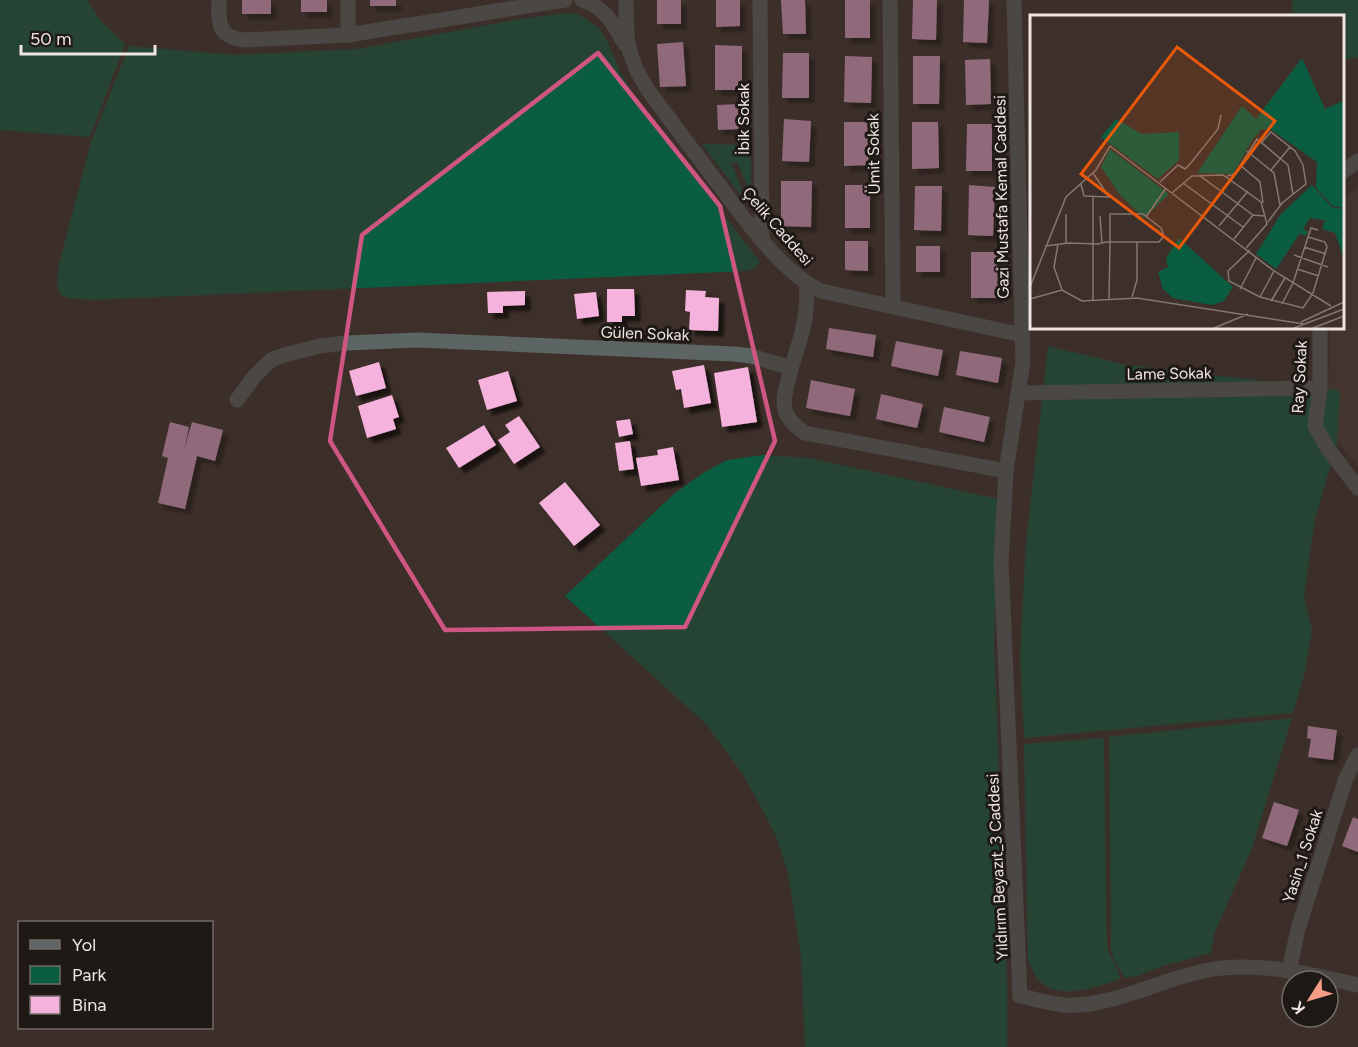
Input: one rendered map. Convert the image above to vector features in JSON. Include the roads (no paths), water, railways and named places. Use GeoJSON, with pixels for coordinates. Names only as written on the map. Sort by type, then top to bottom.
{"type":"FeatureCollection","features":[{"type":"Feature","properties":{"kind":"street"},"geometry":{"type":"LineString","coordinates":[[219,0],[221,28],[234,39],[348,35],[481,6],[565,0]]}},
{"type":"Feature","properties":{"kind":"street"},"geometry":{"type":"LineString","coordinates":[[348,0],[348,35]]}},
{"type":"Feature","properties":{"kind":"street"},"geometry":{"type":"LineString","coordinates":[[582,0],[598,6],[606,13],[628,49]]}},
{"type":"Feature","properties":{"kind":"street","name":"Çelik Caddesi"},"geometry":{"type":"LineString","coordinates":[[626,0],[628,49],[636,71],[648,90],[751,227],[806,284],[821,291],[1022,335]]}},
{"type":"Feature","properties":{"kind":"street","name":"İbik Sokak"},"geometry":{"type":"LineString","coordinates":[[760,0],[762,238]]}},
{"type":"Feature","properties":{"kind":"street","name":"Ümit Sokak"},"geometry":{"type":"LineString","coordinates":[[890,0],[893,307]]}},
{"type":"Feature","properties":{"kind":"street","name":"Gazi Mustafa Kemal Caddesi"},"geometry":{"type":"LineString","coordinates":[[1014,0],[1023,362],[1019,393]]}},
{"type":"Feature","properties":{"kind":"street"},"geometry":{"type":"LineString","coordinates":[[1343,171],[1358,161]]}},
{"type":"Feature","properties":{"kind":"street"},"geometry":{"type":"LineString","coordinates":[[806,284],[807,316],[783,402],[786,414],[793,425],[805,433],[1006,471]]}},
{"type":"Feature","properties":{"kind":"street","name":"Ray Sokak"},"geometry":{"type":"LineString","coordinates":[[1320,328],[1320,388],[1315,426],[1328,449],[1358,488]]}},
{"type":"Feature","properties":{"kind":"street","name":"Gülen Sokak"},"geometry":{"type":"LineString","coordinates":[[237,400],[253,378],[271,360],[320,346],[346,343],[417,340],[734,354],[751,356],[791,368]]}},
{"type":"Feature","properties":{"kind":"street","name":"Lame Sokak"},"geometry":{"type":"LineString","coordinates":[[1019,393],[1320,388]]}},
{"type":"Feature","properties":{"kind":"street","name":"Yıldırım Beyazıt_3 Caddesi"},"geometry":{"type":"LineString","coordinates":[[1019,393],[1006,471],[1001,561],[1020,996],[1065,1005],[1081,1005],[1146,989],[1208,970],[1248,968],[1280,970]]}},
{"type":"Feature","properties":{"kind":"street","name":"Yasin_1 Sokak"},"geometry":{"type":"LineString","coordinates":[[1289,969],[1298,928],[1346,778],[1358,755]]}},
{"type":"Feature","properties":{"kind":"street","name":"Yıldırım Beyazıt_3 Caddesi"},"geometry":{"type":"LineString","coordinates":[[1340,981],[1358,985]]}}]}
